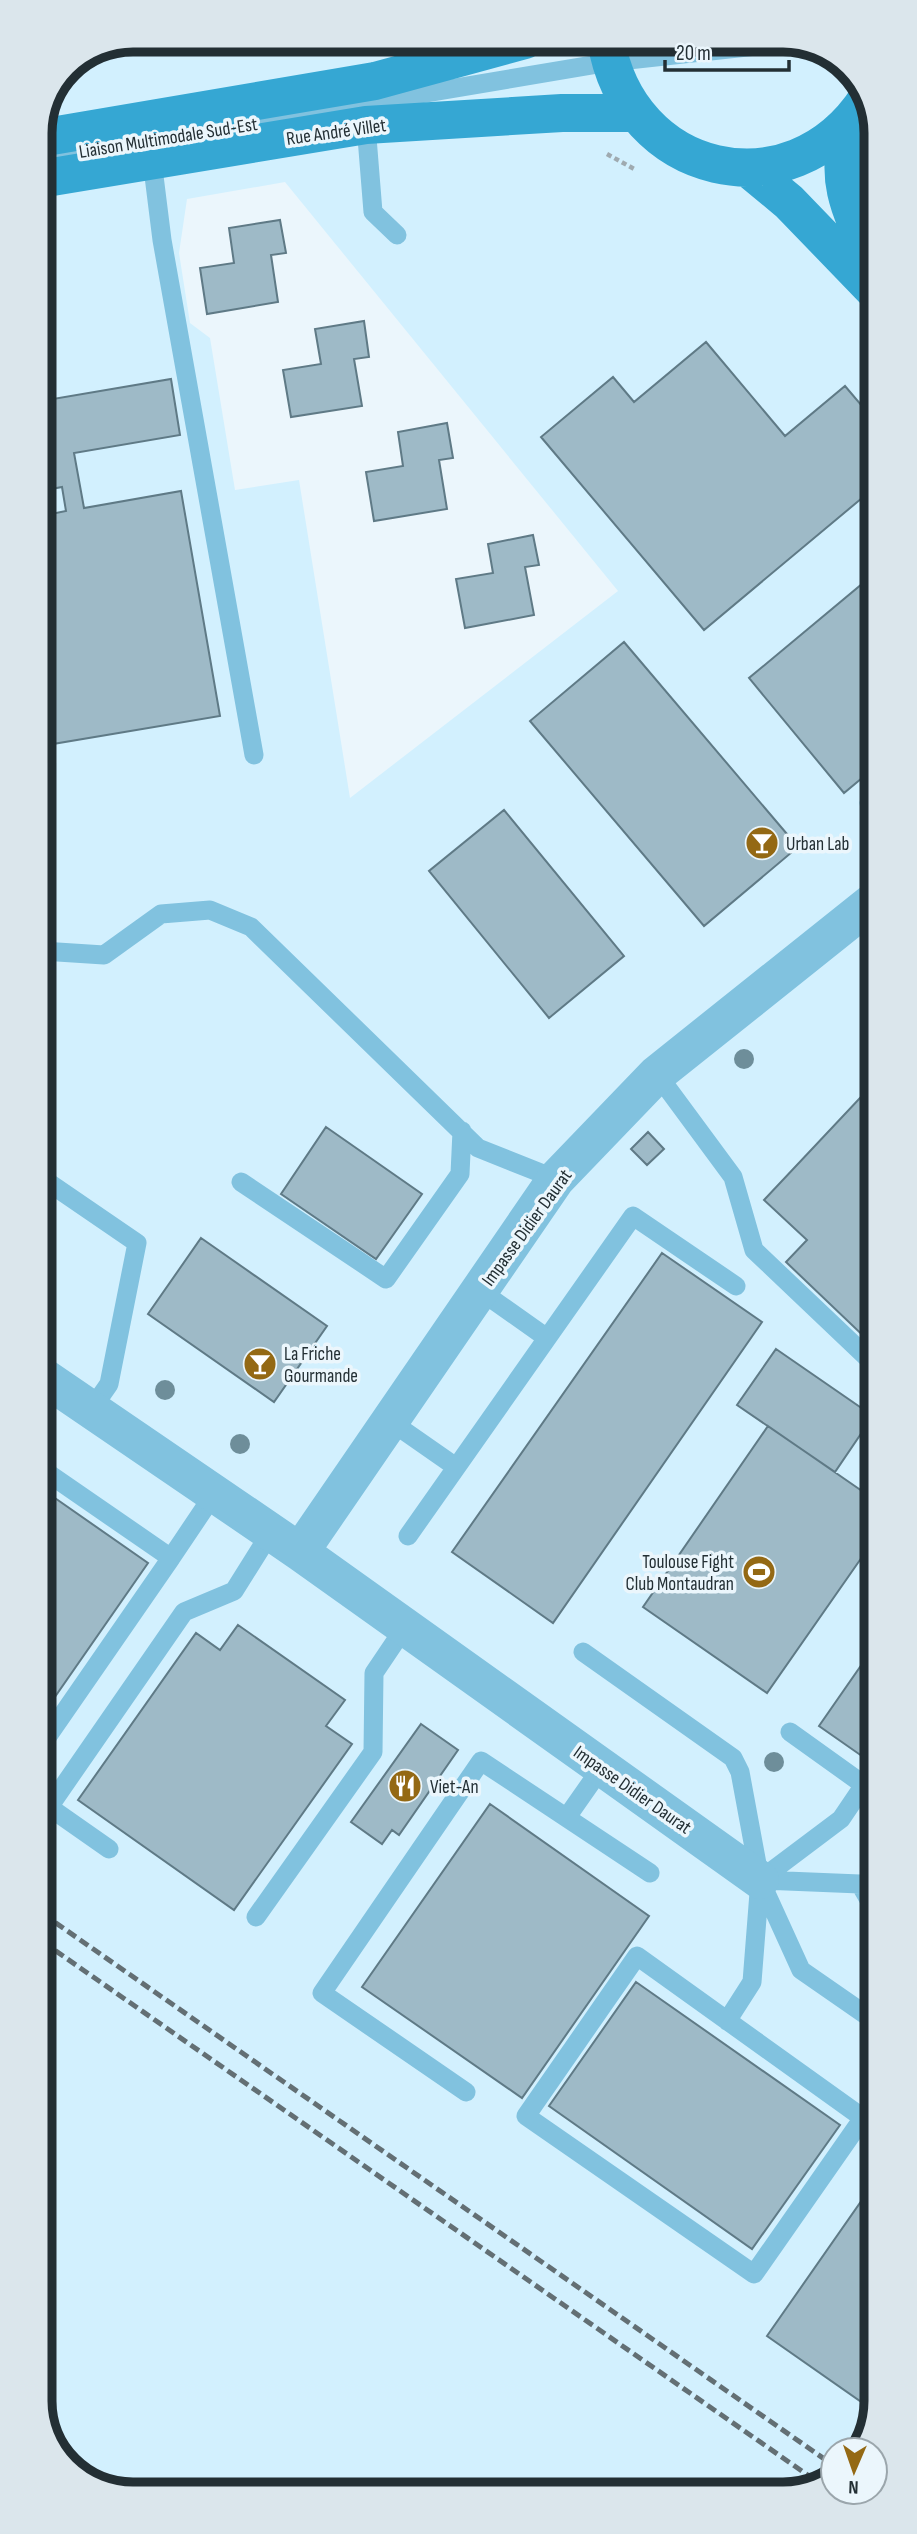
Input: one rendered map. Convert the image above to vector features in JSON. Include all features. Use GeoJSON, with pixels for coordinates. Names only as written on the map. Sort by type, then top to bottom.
{"type":"FeatureCollection","features":[{"type":"Feature","properties":{"kind":"main road"},"geometry":{"type":"LineString","coordinates":[[53,136],[375,81],[479,53]]}},
{"type":"Feature","properties":{"kind":"main road"},"geometry":{"type":"LineString","coordinates":[[609,53],[620,89],[634,113],[657,137],[685,154],[716,165],[748,168],[777,165],[804,156],[829,141],[859,111]]}},
{"type":"Feature","properties":{"kind":"main road"},"geometry":{"type":"LineString","coordinates":[[859,111],[843,147],[843,187],[864,236]]}},
{"type":"Feature","properties":{"kind":"main road","name":"Rue André Villet"},"geometry":{"type":"LineString","coordinates":[[53,177],[366,125],[562,113],[634,113]]}},
{"type":"Feature","properties":{"kind":"main road"},"geometry":{"type":"LineString","coordinates":[[748,168],[789,202],[864,280]]}},
{"type":"Feature","properties":{"kind":"street","name":"Impasse Didier Daurat"},"geometry":{"type":"LineString","coordinates":[[285,1542],[390,1420],[556,1179],[657,1074],[864,909]]}},
{"type":"Feature","properties":{"kind":"street","name":"Impasse Didier Daurat"},"geometry":{"type":"LineString","coordinates":[[52,1383],[285,1542],[760,1880]]}},
{"type":"Feature","properties":{"kind":"lane","name":"Liaison Multimodale Sud-Est"},"geometry":{"type":"LineString","coordinates":[[53,156],[599,53]]}},
{"type":"Feature","properties":{"kind":"lane"},"geometry":{"type":"LineString","coordinates":[[366,125],[373,212],[397,235]]}},
{"type":"Feature","properties":{"kind":"lane"},"geometry":{"type":"LineString","coordinates":[[152,159],[162,240],[254,755]]}},
{"type":"Feature","properties":{"kind":"lane"},"geometry":{"type":"LineString","coordinates":[[53,952],[104,956],[161,914],[210,910],[251,927],[478,1148],[556,1179]]}},
{"type":"Feature","properties":{"kind":"lane"},"geometry":{"type":"LineString","coordinates":[[657,1074],[733,1177],[754,1250],[864,1355]]}},
{"type":"Feature","properties":{"kind":"lane"},"geometry":{"type":"LineString","coordinates":[[241,1182],[386,1279],[460,1174],[462,1131]]}},
{"type":"Feature","properties":{"kind":"lane"},"geometry":{"type":"LineString","coordinates":[[53,1185],[137,1243],[109,1384],[92,1410]]}},
{"type":"Feature","properties":{"kind":"lane"},"geometry":{"type":"LineString","coordinates":[[408,1536],[633,1216],[736,1286]]}},
{"type":"Feature","properties":{"kind":"lane"},"geometry":{"type":"LineString","coordinates":[[480,1290],[547,1338]]}},
{"type":"Feature","properties":{"kind":"lane"},"geometry":{"type":"LineString","coordinates":[[390,1420],[456,1468]]}},
{"type":"Feature","properties":{"kind":"lane"},"geometry":{"type":"LineString","coordinates":[[52,1476],[171,1558]]}},
{"type":"Feature","properties":{"kind":"lane"},"geometry":{"type":"LineString","coordinates":[[52,1730],[214,1494]]}},
{"type":"Feature","properties":{"kind":"lane"},"geometry":{"type":"LineString","coordinates":[[52,1802],[184,1612],[234,1591],[285,1542]]}},
{"type":"Feature","properties":{"kind":"lane"},"geometry":{"type":"LineString","coordinates":[[256,1917],[373,1752],[374,1673],[405,1627]]}},
{"type":"Feature","properties":{"kind":"lane"},"geometry":{"type":"LineString","coordinates":[[583,1652],[733,1758],[740,1772],[760,1880],[801,1970],[864,2014]]}},
{"type":"Feature","properties":{"kind":"lane"},"geometry":{"type":"LineString","coordinates":[[727,2021],[752,1982],[760,1880],[841,1819],[864,1785],[790,1732]]}},
{"type":"Feature","properties":{"kind":"lane"},"geometry":{"type":"LineString","coordinates":[[466,2092],[322,1993],[481,1761],[650,1873]]}},
{"type":"Feature","properties":{"kind":"lane"},"geometry":{"type":"LineString","coordinates":[[567,1817],[602,1767]]}},
{"type":"Feature","properties":{"kind":"lane"},"geometry":{"type":"LineString","coordinates":[[52,1809],[109,1849]]}},
{"type":"Feature","properties":{"kind":"lane"},"geometry":{"type":"LineString","coordinates":[[760,1880],[860,1885],[864,1892]]}},
{"type":"Feature","properties":{"kind":"lane"},"geometry":{"type":"LineString","coordinates":[[637,1956],[727,2021],[863,2118],[754,2274],[527,2116],[637,1956]]}},
{"type":"Feature","properties":{"kind":"shaded area"},"geometry":{"type":"Polygon","coordinates":[[[789,53],[814,59],[837,73],[851,89],[862,113],[864,2400],[856,2436],[819,2436],[819,2472],[804,2479],[783,2482],[128,2481],[108,2477],[84,2465],[66,2445],[55,2421],[52,2400],[53,128],[59,103],[76,76],[89,66],[118,54],[789,53]],[[285,182],[187,199],[179,253],[190,323],[210,338],[235,490],[299,480],[350,798],[618,591],[285,182]]]}},
{"type":"Feature","properties":{"kind":"building"},"geometry":{"type":"Polygon","coordinates":[[[280,220],[286,253],[271,255],[278,302],[207,314],[200,268],[234,263],[229,228],[280,220]]]}},
{"type":"Feature","properties":{"kind":"building"},"geometry":{"type":"Polygon","coordinates":[[[364,321],[369,357],[354,359],[362,406],[291,417],[283,370],[321,364],[315,329],[364,321]]]}},
{"type":"Feature","properties":{"kind":"building"},"geometry":{"type":"Polygon","coordinates":[[[706,342],[785,436],[845,386],[864,408],[864,496],[704,630],[541,437],[613,377],[634,402],[706,342]]]}},
{"type":"Feature","properties":{"kind":"building"},"geometry":{"type":"Polygon","coordinates":[[[171,379],[180,435],[74,453],[84,508],[181,491],[220,716],[53,744],[53,514],[66,511],[62,487],[53,489],[53,399],[171,379]]]}},
{"type":"Feature","properties":{"kind":"building"},"geometry":{"type":"Polygon","coordinates":[[[447,423],[453,458],[439,460],[447,509],[374,521],[366,472],[403,466],[398,432],[447,423]]]}},
{"type":"Feature","properties":{"kind":"building"},"geometry":{"type":"Polygon","coordinates":[[[533,535],[539,565],[525,567],[534,615],[465,628],[456,579],[493,573],[488,544],[533,535]]]}},
{"type":"Feature","properties":{"kind":"building"},"geometry":{"type":"Polygon","coordinates":[[[864,582],[864,776],[844,793],[749,678],[864,582]]]}},
{"type":"Feature","properties":{"kind":"building"},"geometry":{"type":"Polygon","coordinates":[[[624,642],[798,847],[704,926],[530,721],[624,642]]]}},
{"type":"Feature","properties":{"kind":"building"},"geometry":{"type":"Polygon","coordinates":[[[504,810],[624,956],[549,1018],[429,871],[504,810]]]}},
{"type":"Feature","properties":{"kind":"building"},"geometry":{"type":"Polygon","coordinates":[[[864,1094],[864,1336],[786,1262],[807,1240],[764,1200],[864,1094]]]}},
{"type":"Feature","properties":{"kind":"building"},"geometry":{"type":"Polygon","coordinates":[[[326,1127],[422,1194],[376,1259],[281,1194],[326,1127]]]}},
{"type":"Feature","properties":{"kind":"building"},"geometry":{"type":"Polygon","coordinates":[[[648,1132],[664,1149],[647,1165],[631,1149],[648,1132]]]}},
{"type":"Feature","properties":{"kind":"building"},"geometry":{"type":"Polygon","coordinates":[[[201,1238],[327,1326],[274,1402],[148,1314],[201,1238]]]}},
{"type":"Feature","properties":{"kind":"building"},"geometry":{"type":"Polygon","coordinates":[[[662,1253],[762,1322],[553,1623],[452,1552],[662,1253]]]}},
{"type":"Feature","properties":{"kind":"building"},"geometry":{"type":"Polygon","coordinates":[[[776,1349],[864,1410],[864,1429],[835,1472],[737,1405],[776,1349]]]}},
{"type":"Feature","properties":{"kind":"building","name":"Toulouse Fight Club Montaudran"},"geometry":{"type":"Polygon","coordinates":[[[768,1426],[864,1492],[864,1554],[767,1693],[643,1607],[768,1426]]]}},
{"type":"Feature","properties":{"kind":"building"},"geometry":{"type":"Polygon","coordinates":[[[52,1496],[148,1563],[52,1701],[52,1496]]]}},
{"type":"Feature","properties":{"kind":"building"},"geometry":{"type":"Polygon","coordinates":[[[238,1625],[345,1700],[326,1726],[352,1744],[234,1910],[78,1800],[196,1633],[220,1650],[238,1625]]]}},
{"type":"Feature","properties":{"kind":"building"},"geometry":{"type":"Polygon","coordinates":[[[864,1661],[864,1758],[819,1726],[864,1661]]]}},
{"type":"Feature","properties":{"kind":"building","name":"Viet-An"},"geometry":{"type":"Polygon","coordinates":[[[421,1724],[458,1750],[399,1835],[392,1830],[382,1844],[351,1822],[421,1724]]]}},
{"type":"Feature","properties":{"kind":"building"},"geometry":{"type":"Polygon","coordinates":[[[490,1804],[649,1916],[522,2098],[362,1987],[490,1804]]]}},
{"type":"Feature","properties":{"kind":"building"},"geometry":{"type":"Polygon","coordinates":[[[636,1982],[840,2125],[752,2249],[549,2106],[636,1982]]]}},
{"type":"Feature","properties":{"kind":"building"},"geometry":{"type":"Polygon","coordinates":[[[864,2197],[864,2404],[767,2336],[864,2197]]]}},
{"type":"Feature","properties":{"kind":"railway"},"geometry":{"type":"LineString","coordinates":[[52,1920],[819,2455]]}},
{"type":"Feature","properties":{"kind":"railway"},"geometry":{"type":"LineString","coordinates":[[52,1948],[810,2477]]}},
{"type":"Feature","properties":{"kind":"place","name":"Urban Lab"},"geometry":{"type":"Point","coordinates":[762,843]}},
{"type":"Feature","properties":{"kind":"place","name":"La Friche Gourmande"},"geometry":{"type":"Point","coordinates":[260,1364]}},
{"type":"Feature","properties":{"kind":"place","name":"Toulouse Fight Club Montaudran"},"geometry":{"type":"Point","coordinates":[759,1572]}},
{"type":"Feature","properties":{"kind":"place","name":"Viet-An"},"geometry":{"type":"Point","coordinates":[405,1786]}}]}
